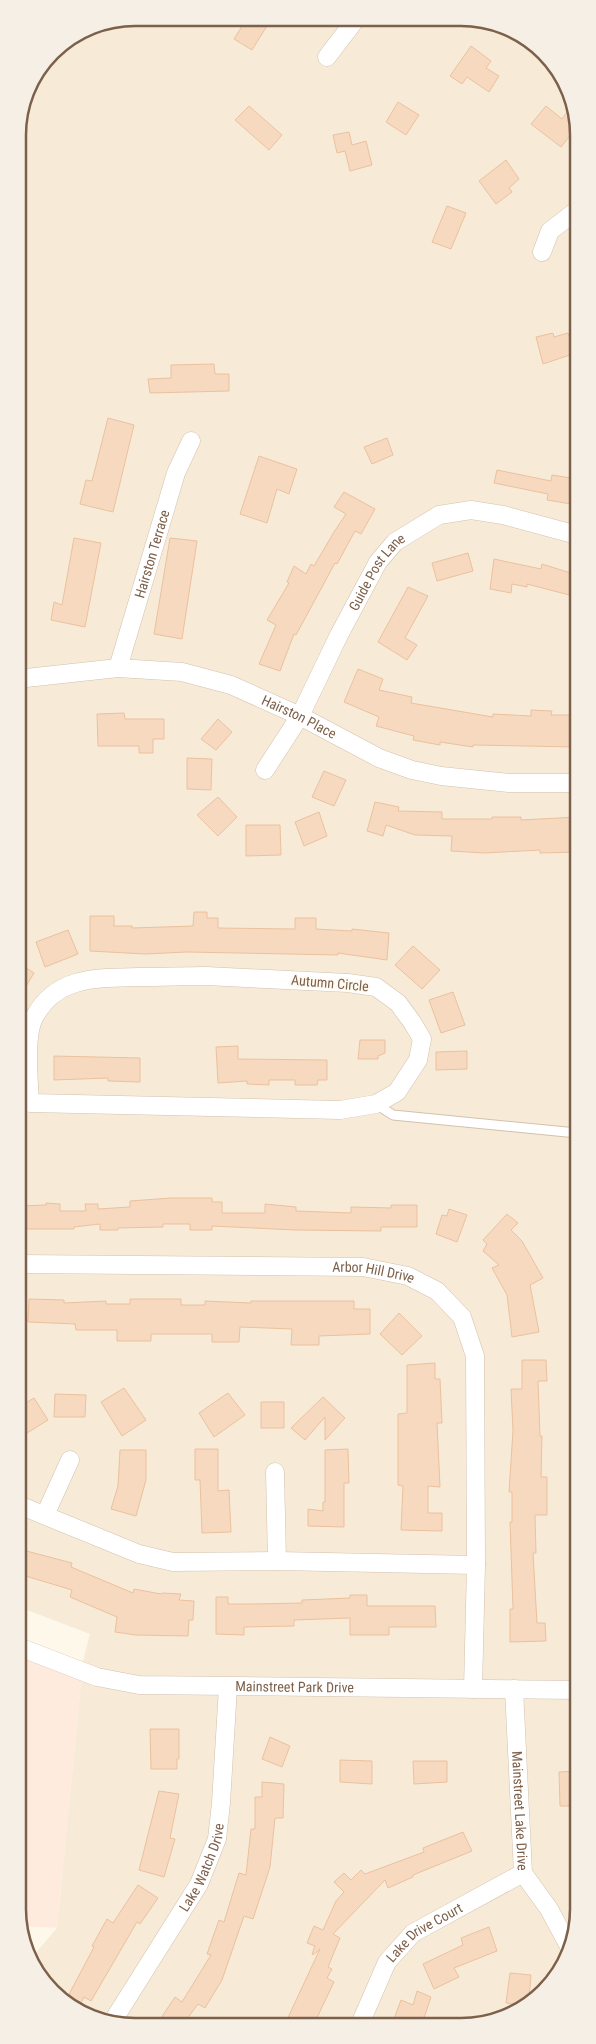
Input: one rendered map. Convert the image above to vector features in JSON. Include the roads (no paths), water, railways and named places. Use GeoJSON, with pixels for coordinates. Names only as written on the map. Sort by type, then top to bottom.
{"type":"FeatureCollection","features":[{"type":"Feature","properties":{"kind":"street"},"geometry":{"type":"LineString","coordinates":[[327,57],[351,26]]}},
{"type":"Feature","properties":{"kind":"street"},"geometry":{"type":"LineString","coordinates":[[542,252],[550,231],[570,216]]}},
{"type":"Feature","properties":{"kind":"street","name":"Hairston Terrace"},"geometry":{"type":"LineString","coordinates":[[118,668],[176,473],[191,441]]}},
{"type":"Feature","properties":{"kind":"street","name":"Guide Post Lane"},"geometry":{"type":"LineString","coordinates":[[265,770],[300,716],[339,635],[378,562],[395,542],[439,515],[471,510],[503,515],[570,533]]}},
{"type":"Feature","properties":{"kind":"street","name":"Hairston Place"},"geometry":{"type":"LineString","coordinates":[[26,678],[118,668],[182,672],[230,685],[300,716],[379,758],[412,770],[441,776],[509,783],[570,783]]}},
{"type":"Feature","properties":{"kind":"street","name":"Autumn Circle"},"geometry":{"type":"LineString","coordinates":[[26,1073],[28,1043],[34,1016],[53,993],[75,982],[94,978],[206,976],[348,983],[376,987],[398,1003],[422,1039],[418,1060],[397,1092],[376,1104],[340,1110],[26,1103]]}},
{"type":"Feature","properties":{"kind":"street","name":"Arbor Hill Drive"},"geometry":{"type":"LineString","coordinates":[[26,1264],[363,1267],[408,1276],[437,1291],[462,1317],[475,1356],[476,1565],[473,1689]]}},
{"type":"Feature","properties":{"kind":"street"},"geometry":{"type":"LineString","coordinates":[[45,1515],[70,1460]]}},
{"type":"Feature","properties":{"kind":"street"},"geometry":{"type":"LineString","coordinates":[[275,1472],[277,1561]]}},
{"type":"Feature","properties":{"kind":"street"},"geometry":{"type":"LineString","coordinates":[[26,1508],[139,1554],[173,1562],[277,1561],[476,1565]]}},
{"type":"Feature","properties":{"kind":"street","name":"Mainstreet Park Drive"},"geometry":{"type":"LineString","coordinates":[[26,1650],[97,1677],[139,1685],[570,1690]]}},
{"type":"Feature","properties":{"kind":"street","name":"Lake Watch Drive"},"geometry":{"type":"LineString","coordinates":[[116,2016],[199,1884],[216,1839],[221,1803],[228,1687]]}},
{"type":"Feature","properties":{"kind":"street","name":"Mainstreet Lake Drive"},"geometry":{"type":"LineString","coordinates":[[514,1690],[523,1873],[550,1910],[565,1940]]}},
{"type":"Feature","properties":{"kind":"street","name":"Lake Drive Court"},"geometry":{"type":"LineString","coordinates":[[363,2018],[387,1962],[413,1933],[523,1873]]}},
{"type":"Feature","properties":{"kind":"lane"},"geometry":{"type":"LineString","coordinates":[[376,1104],[393,1115],[570,1132]]}}]}
